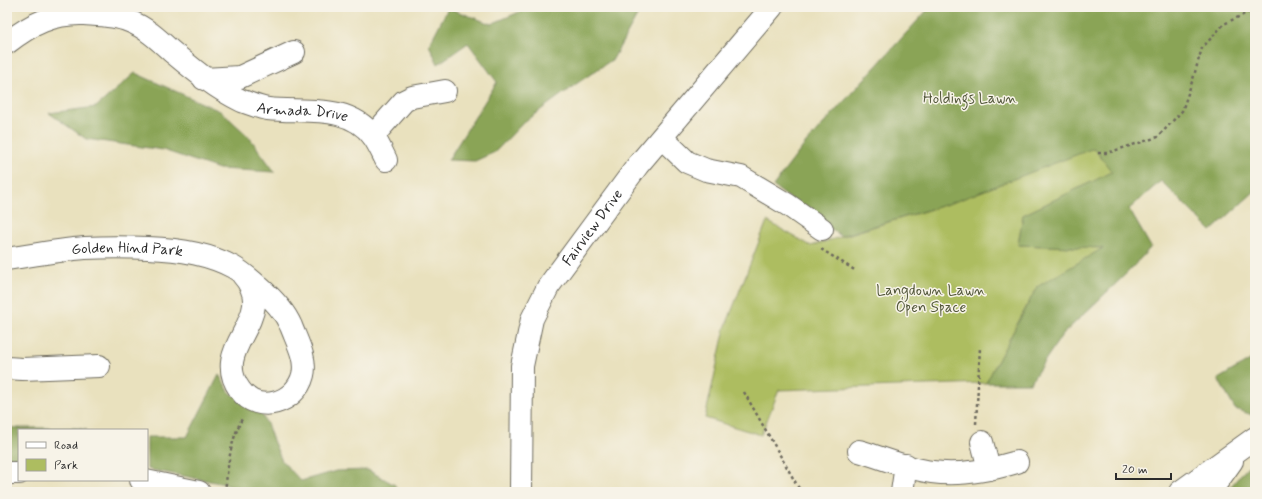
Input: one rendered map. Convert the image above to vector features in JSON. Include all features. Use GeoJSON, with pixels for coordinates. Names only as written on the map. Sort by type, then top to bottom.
{"type":"FeatureCollection","features":[{"type":"Feature","properties":{"kind":"street","name":"Fairview Drive"},"geometry":{"type":"LineString","coordinates":[[521,492],[522,366],[532,319],[548,287],[638,165],[772,7]]}},
{"type":"Feature","properties":{"kind":"street","name":"Armada Drive"},"geometry":{"type":"LineString","coordinates":[[7,43],[36,24],[56,16],[67,14],[94,15],[135,12],[147,30],[204,79],[229,94],[253,105],[267,109],[316,111],[345,116],[356,121],[373,136],[386,160]]}},
{"type":"Feature","properties":{"kind":"street"},"geometry":{"type":"LineString","coordinates":[[204,79],[240,77],[294,52]]}},
{"type":"Feature","properties":{"kind":"street"},"geometry":{"type":"LineString","coordinates":[[373,136],[404,101],[412,97],[445,91]]}},
{"type":"Feature","properties":{"kind":"street"},"geometry":{"type":"LineString","coordinates":[[662,138],[687,162],[706,170],[741,177],[788,205],[822,229]]}},
{"type":"Feature","properties":{"kind":"street","name":"Golden Hind Park"},"geometry":{"type":"LineString","coordinates":[[7,259],[84,248],[136,247],[183,250],[215,259],[233,267],[242,274],[265,292],[284,312],[304,362],[304,370],[301,381],[296,391],[283,400],[274,403],[264,404],[252,400],[242,393],[234,383],[231,373],[231,362],[234,353],[249,322],[255,304],[249,281],[242,274]]}},
{"type":"Feature","properties":{"kind":"street"},"geometry":{"type":"LineString","coordinates":[[15,369],[99,366]]}},
{"type":"Feature","properties":{"kind":"street"},"geometry":{"type":"LineString","coordinates":[[1180,492],[1250,441]]}},
{"type":"Feature","properties":{"kind":"street"},"geometry":{"type":"LineString","coordinates":[[1210,492],[1250,441]]}},
{"type":"Feature","properties":{"kind":"street"},"geometry":{"type":"LineString","coordinates":[[982,442],[989,470]]}},
{"type":"Feature","properties":{"kind":"street"},"geometry":{"type":"LineString","coordinates":[[859,451],[920,470],[944,473],[989,470],[1017,462]]}},
{"type":"Feature","properties":{"kind":"street"},"geometry":{"type":"LineString","coordinates":[[902,492],[906,465]]}},
{"type":"Feature","properties":{"kind":"street"},"geometry":{"type":"LineString","coordinates":[[7,473],[18,473]]}},
{"type":"Feature","properties":{"kind":"street"},"geometry":{"type":"LineString","coordinates":[[146,481],[199,492]]}},
{"type":"Feature","properties":{"kind":"path"},"geometry":{"type":"LineString","coordinates":[[135,12],[166,7]]}},
{"type":"Feature","properties":{"kind":"path"},"geometry":{"type":"LineString","coordinates":[[1098,153],[1158,137],[1182,111],[1202,48],[1224,24],[1255,9]]}},
{"type":"Feature","properties":{"kind":"path"},"geometry":{"type":"LineString","coordinates":[[980,347],[975,430],[982,442]]}},
{"type":"Feature","properties":{"kind":"path"},"geometry":{"type":"LineString","coordinates":[[744,392],[801,492]]}},
{"type":"Feature","properties":{"kind":"path"},"geometry":{"type":"LineString","coordinates":[[225,492],[229,455],[233,439],[252,400]]}},
{"type":"Feature","properties":{"kind":"green space"},"geometry":{"type":"Polygon","coordinates":[[[531,7],[642,7],[613,59],[524,122],[495,152],[475,161],[448,160],[497,82],[468,43],[438,64],[429,45],[448,8],[491,24],[531,7]]]}},
{"type":"Feature","properties":{"kind":"green space","name":"Holdings Lawn"},"geometry":{"type":"Polygon","coordinates":[[[930,7],[1255,7],[1255,191],[1211,231],[1161,181],[1129,209],[1151,247],[1128,272],[1062,335],[1030,383],[986,383],[1037,287],[1103,248],[1018,245],[1023,215],[1112,172],[1094,148],[954,202],[841,236],[773,186],[805,144],[930,7]]]}},
{"type":"Feature","properties":{"kind":"green space"},"geometry":{"type":"Polygon","coordinates":[[[135,73],[222,112],[249,137],[275,172],[219,169],[163,150],[86,139],[49,113],[96,107],[135,73]]]}},
{"type":"Feature","properties":{"kind":"green space","name":"Langdown Lawn Open Space"},"geometry":{"type":"Polygon","coordinates":[[[1093,148],[1113,172],[1023,215],[1018,245],[1104,248],[1037,287],[986,383],[779,390],[761,435],[705,418],[725,328],[767,221],[811,246],[954,202],[1093,148]]]}},
{"type":"Feature","properties":{"kind":"green space"},"geometry":{"type":"Polygon","coordinates":[[[1255,357],[1255,416],[1235,409],[1218,379],[1255,357]]]}},
{"type":"Feature","properties":{"kind":"green space"},"geometry":{"type":"Polygon","coordinates":[[[219,375],[230,393],[260,411],[268,426],[282,461],[301,481],[336,471],[368,470],[395,485],[398,492],[249,492],[220,483],[148,469],[148,437],[187,437],[219,375]]]}},
{"type":"Feature","properties":{"kind":"green space"},"geometry":{"type":"Polygon","coordinates":[[[7,427],[82,429],[18,429],[18,460],[7,460],[7,427]]]}},
{"type":"Feature","properties":{"kind":"green space"},"geometry":{"type":"Polygon","coordinates":[[[1255,458],[1255,492],[1226,492],[1255,458]]]}}]}
